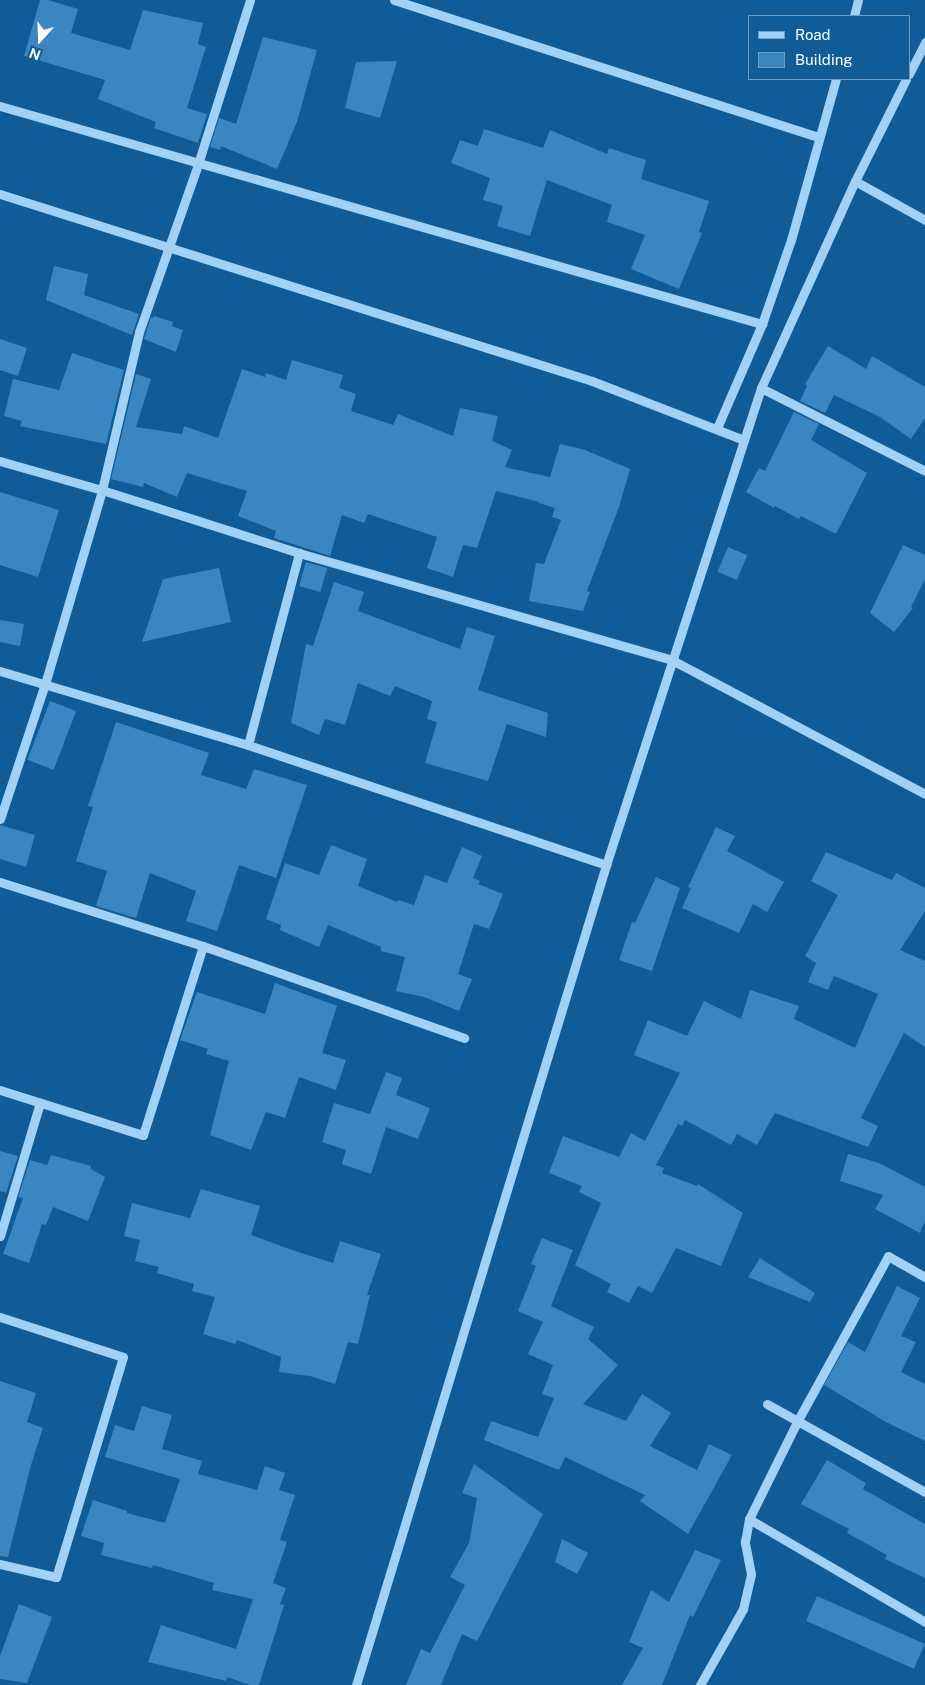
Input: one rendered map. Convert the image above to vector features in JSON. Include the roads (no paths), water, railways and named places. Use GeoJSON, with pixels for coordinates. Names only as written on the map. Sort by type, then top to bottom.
{"type":"FeatureCollection","features":[{"type":"Feature","properties":{"kind":"street"},"geometry":{"type":"LineString","coordinates":[[0,819],[45,684],[102,490],[129,368],[139,332],[198,164],[250,0]]}},
{"type":"Feature","properties":{"kind":"street"},"geometry":{"type":"LineString","coordinates":[[394,0],[819,137]]}},
{"type":"Feature","properties":{"kind":"street"},"geometry":{"type":"LineString","coordinates":[[854,15],[858,0]]}},
{"type":"Feature","properties":{"kind":"street"},"geometry":{"type":"LineString","coordinates":[[910,72],[925,42]]}},
{"type":"Feature","properties":{"kind":"street"},"geometry":{"type":"LineString","coordinates":[[717,428],[762,324],[791,240],[836,80]]}},
{"type":"Feature","properties":{"kind":"street"},"geometry":{"type":"LineString","coordinates":[[356,1685],[606,864],[761,388],[855,181],[906,80]]}},
{"type":"Feature","properties":{"kind":"street"},"geometry":{"type":"LineString","coordinates":[[0,106],[762,324]]}},
{"type":"Feature","properties":{"kind":"street"},"geometry":{"type":"LineString","coordinates":[[855,181],[925,220]]}},
{"type":"Feature","properties":{"kind":"street"},"geometry":{"type":"LineString","coordinates":[[0,194],[170,246],[592,381],[744,440]]}},
{"type":"Feature","properties":{"kind":"street"},"geometry":{"type":"LineString","coordinates":[[761,388],[925,471]]}},
{"type":"Feature","properties":{"kind":"street"},"geometry":{"type":"LineString","coordinates":[[0,461],[102,490],[299,553],[672,660],[925,794]]}},
{"type":"Feature","properties":{"kind":"street"},"geometry":{"type":"LineString","coordinates":[[248,744],[299,553]]}},
{"type":"Feature","properties":{"kind":"street"},"geometry":{"type":"LineString","coordinates":[[0,671],[248,744],[606,864]]}},
{"type":"Feature","properties":{"kind":"street"},"geometry":{"type":"LineString","coordinates":[[0,882],[203,946],[464,1038]]}},
{"type":"Feature","properties":{"kind":"street"},"geometry":{"type":"LineString","coordinates":[[0,1090],[143,1135],[203,946]]}},
{"type":"Feature","properties":{"kind":"street"},"geometry":{"type":"LineString","coordinates":[[0,1236],[40,1103]]}},
{"type":"Feature","properties":{"kind":"street"},"geometry":{"type":"LineString","coordinates":[[700,1685],[738,1620],[747,1598],[751,1574],[745,1542],[749,1519],[798,1420],[888,1256],[925,1277]]}},
{"type":"Feature","properties":{"kind":"street"},"geometry":{"type":"LineString","coordinates":[[0,1317],[122,1357],[56,1577],[0,1564]]}},
{"type":"Feature","properties":{"kind":"street"},"geometry":{"type":"LineString","coordinates":[[767,1404],[925,1492]]}},
{"type":"Feature","properties":{"kind":"street"},"geometry":{"type":"LineString","coordinates":[[749,1519],[925,1622]]}}]}
